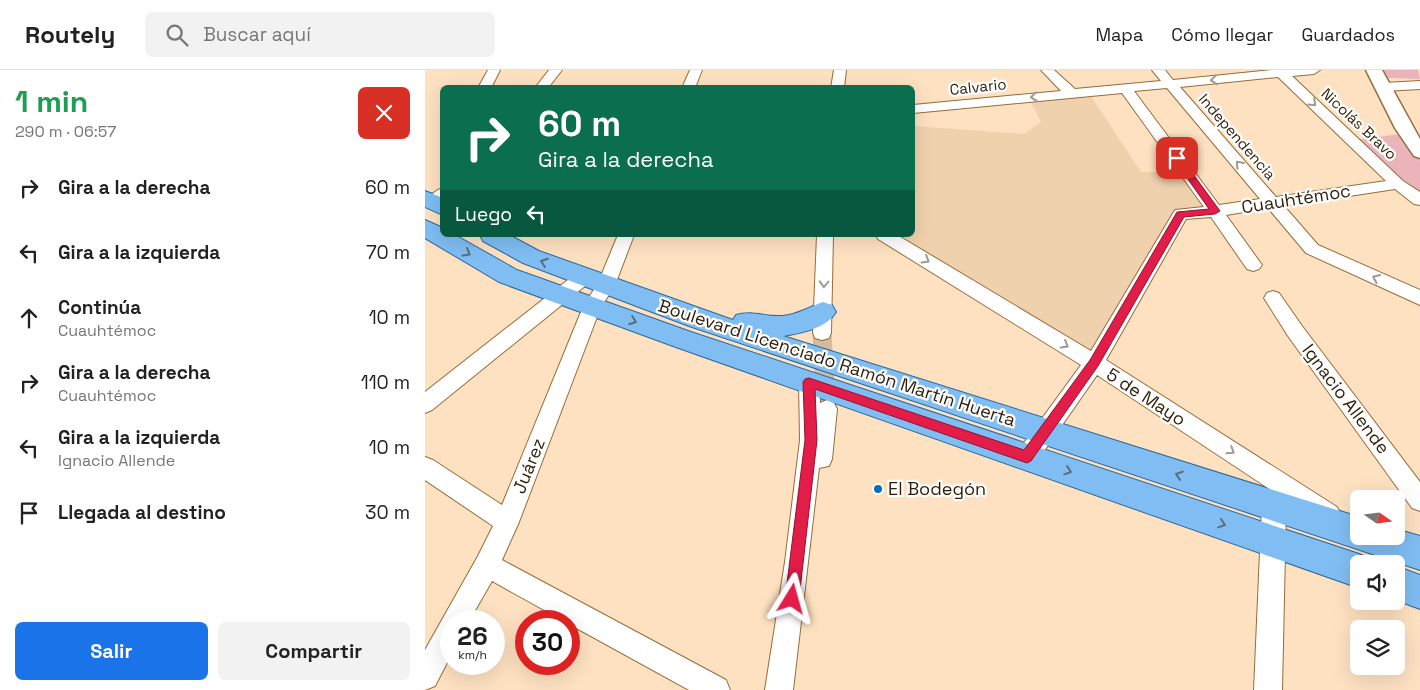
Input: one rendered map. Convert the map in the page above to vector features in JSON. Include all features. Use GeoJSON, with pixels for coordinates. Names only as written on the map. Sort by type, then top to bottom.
{"type":"FeatureCollection","features":[{"type":"Feature","properties":{"kind":"main road","name":"Boulevard Licenciado Ramón Martín Huerta"},"geometry":{"type":"LineString","coordinates":[[467,237],[508,276],[562,296],[594,289],[698,319],[1350,530]]}},
{"type":"Feature","properties":{"kind":"main road","name":"Boulevard Licenciado Ramón Martín Huerta"},"geometry":{"type":"LineString","coordinates":[[495,237],[594,289],[809,382],[1350,568]]}},
{"type":"Feature","properties":{"kind":"main road"},"geometry":{"type":"LineString","coordinates":[[698,319],[781,326],[801,323],[822,323]]}},
{"type":"Feature","properties":{"kind":"main road","name":"Boulevard Licenciado Ramón Martín Huerta"},"geometry":{"type":"LineString","coordinates":[[1395,545],[1420,553]]}},
{"type":"Feature","properties":{"kind":"main road"},"geometry":{"type":"LineString","coordinates":[[1405,587],[1420,592]]}},
{"type":"Feature","properties":{"kind":"street"},"geometry":{"type":"LineString","coordinates":[[489,79],[503,70]]}},
{"type":"Feature","properties":{"kind":"street"},"geometry":{"type":"LineString","coordinates":[[544,85],[556,70]]}},
{"type":"Feature","properties":{"kind":"street"},"geometry":{"type":"LineString","coordinates":[[689,85],[696,70]]}},
{"type":"Feature","properties":{"kind":"street"},"geometry":{"type":"LineString","coordinates":[[837,85],[839,70]]}},
{"type":"Feature","properties":{"kind":"street"},"geometry":{"type":"LineString","coordinates":[[1047,70],[1072,94]]}},
{"type":"Feature","properties":{"kind":"street","name":"Independencia"},"geometry":{"type":"LineString","coordinates":[[1158,70],[1312,249],[1420,298]]}},
{"type":"Feature","properties":{"kind":"street","name":"Calvario"},"geometry":{"type":"LineString","coordinates":[[915,109],[1314,70]]}},
{"type":"Feature","properties":{"kind":"street"},"geometry":{"type":"LineString","coordinates":[[1374,70],[1420,152]]}},
{"type":"Feature","properties":{"kind":"street","name":"Nicolás Bravo"},"geometry":{"type":"LineString","coordinates":[[1279,72],[1398,184],[1420,200]]}},
{"type":"Feature","properties":{"kind":"street"},"geometry":{"type":"LineString","coordinates":[[1384,87],[1420,85]]}},
{"type":"Feature","properties":{"kind":"street"},"geometry":{"type":"LineString","coordinates":[[1125,88],[1253,265]]}},
{"type":"Feature","properties":{"kind":"street","name":"Cuauhtémoc"},"geometry":{"type":"LineString","coordinates":[[1027,457],[1094,363],[1181,214],[1215,211],[1271,201],[1398,184]]}},
{"type":"Feature","properties":{"kind":"street","name":"Juárez"},"geometry":{"type":"LineString","coordinates":[[461,610],[487,565],[507,522],[594,289],[625,237]]}},
{"type":"Feature","properties":{"kind":"street"},"geometry":{"type":"LineString","coordinates":[[822,323],[825,237]]}},
{"type":"Feature","properties":{"kind":"street","name":"5 de Mayo"},"geometry":{"type":"LineString","coordinates":[[887,237],[1094,363],[1350,527]]}},
{"type":"Feature","properties":{"kind":"street"},"geometry":{"type":"LineString","coordinates":[[425,404],[562,296]]}},
{"type":"Feature","properties":{"kind":"street","name":"Ignacio Allende"},"geometry":{"type":"LineString","coordinates":[[1273,298],[1295,331],[1420,500]]}},
{"type":"Feature","properties":{"kind":"street"},"geometry":{"type":"LineString","coordinates":[[779,690],[797,562],[811,440],[809,382]]}},
{"type":"Feature","properties":{"kind":"street"},"geometry":{"type":"LineString","coordinates":[[797,562],[817,503],[827,409]]}},
{"type":"Feature","properties":{"kind":"street"},"geometry":{"type":"LineString","coordinates":[[425,467],[507,522]]}},
{"type":"Feature","properties":{"kind":"street"},"geometry":{"type":"LineString","coordinates":[[1268,690],[1274,506]]}},
{"type":"Feature","properties":{"kind":"street"},"geometry":{"type":"LineString","coordinates":[[487,565],[715,690]]}},
{"type":"Feature","properties":{"kind":"street"},"geometry":{"type":"LineString","coordinates":[[425,676],[440,649]]}},
{"type":"Feature","properties":{"kind":"shaded area"},"geometry":{"type":"Polygon","coordinates":[[[1382,70],[1418,70],[1420,79],[1388,78],[1382,70]]]}},
{"type":"Feature","properties":{"kind":"shaded area"},"geometry":{"type":"Polygon","coordinates":[[[1087,90],[1141,172],[1187,173],[1215,211],[1181,212],[1094,360],[897,237],[915,237],[915,126],[1024,134],[1041,122],[1028,97],[1087,90]]]}},
{"type":"Feature","properties":{"kind":"shaded area"},"geometry":{"type":"Polygon","coordinates":[[[1401,134],[1420,161],[1420,194],[1353,140],[1401,134]]]}},
{"type":"Feature","properties":{"kind":"tunnel"},"geometry":{"type":"LineString","coordinates":[[822,333],[826,404]]}},
{"type":"Feature","properties":{"kind":"place","name":"El Bodegón"},"geometry":{"type":"Point","coordinates":[878,489]}},
{"type":"Feature","properties":{"kind":"route"},"geometry":{"type":"LineString","coordinates":[[792,599],[811,440],[809,382],[1027,457],[1094,363],[1181,214],[1215,211],[1177,158]]}}]}
